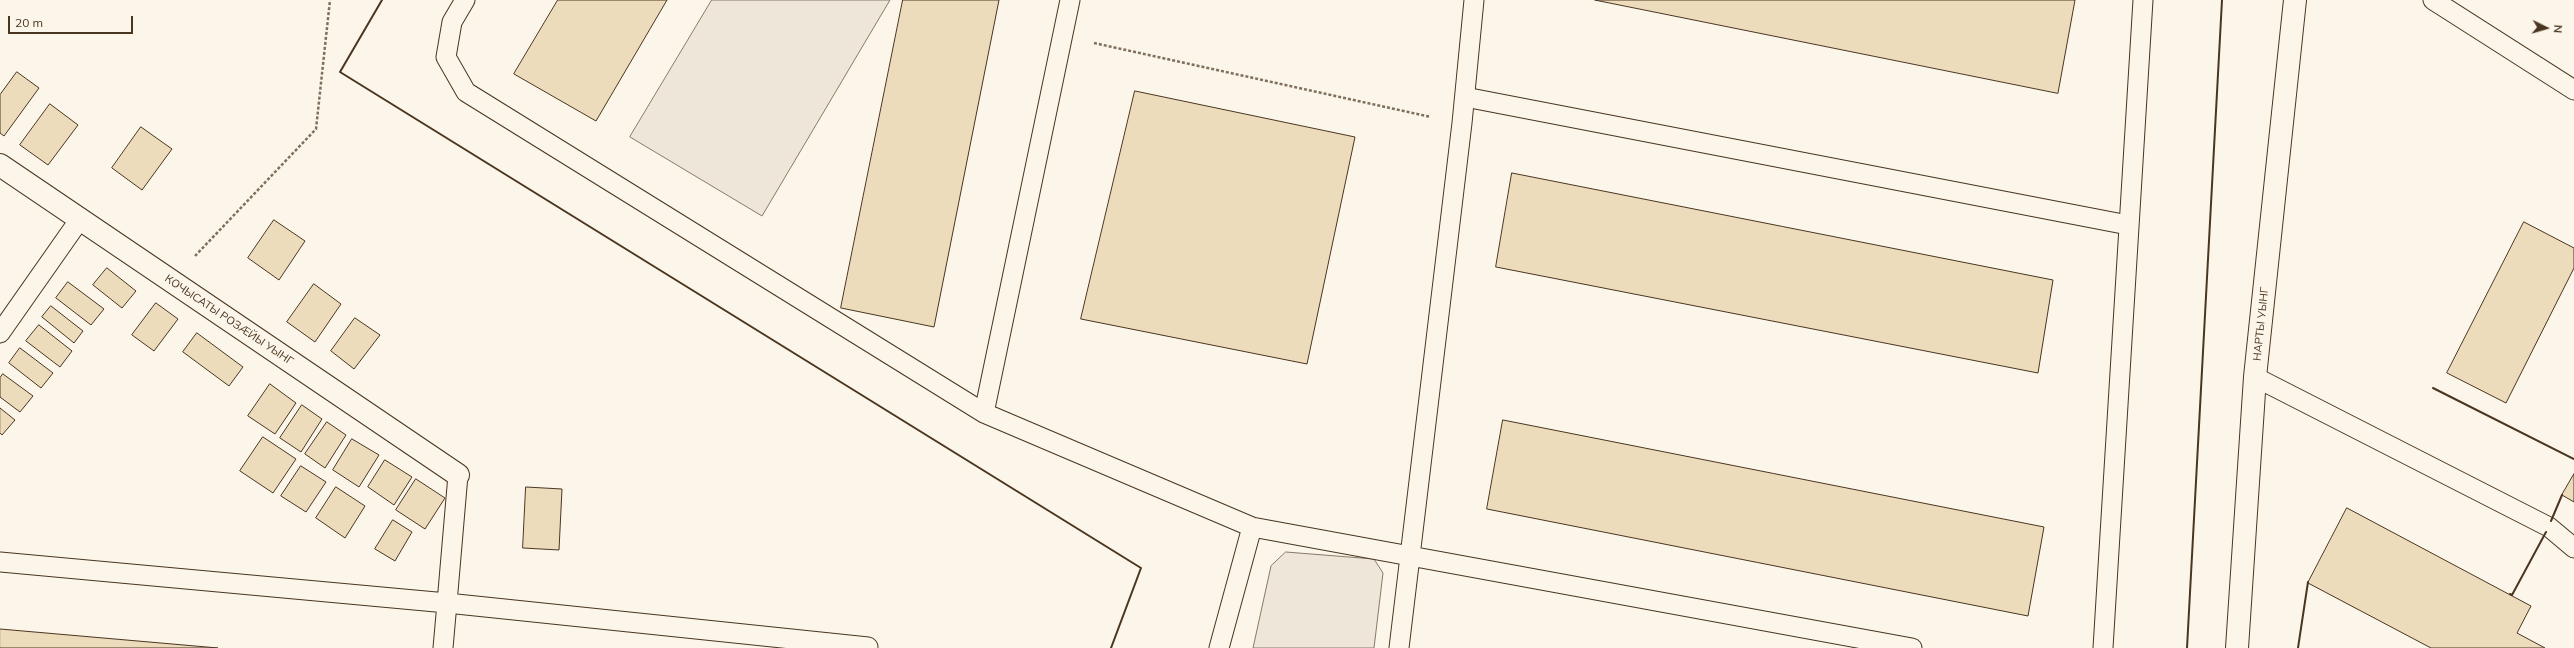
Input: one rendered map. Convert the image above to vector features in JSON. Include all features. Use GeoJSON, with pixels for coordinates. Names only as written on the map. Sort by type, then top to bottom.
{"type":"FeatureCollection","features":[{"type":"Feature","properties":{"kind":"street","name":"НАРТЫ УЫНГ"},"geometry":{"type":"LineString","coordinates":[[2236,648],[2255,378],[2295,0]]}},
{"type":"Feature","properties":{"kind":"street","name":"КОЧЫСАТЫ РОЗÆЙЫ УЫНГ"},"geometry":{"type":"LineString","coordinates":[[0,165],[458,475]]}},
{"type":"Feature","properties":{"kind":"lane"},"geometry":{"type":"LineString","coordinates":[[464,0],[452,22],[446,57],[466,92],[984,413],[1252,528],[1912,648]]}},
{"type":"Feature","properties":{"kind":"lane"},"geometry":{"type":"LineString","coordinates":[[984,413],[1070,0]]}},
{"type":"Feature","properties":{"kind":"lane"},"geometry":{"type":"LineString","coordinates":[[1398,648],[1462,123],[1474,0]]}},
{"type":"Feature","properties":{"kind":"lane"},"geometry":{"type":"LineString","coordinates":[[2104,648],[2128,225],[2144,0]]}},
{"type":"Feature","properties":{"kind":"lane"},"geometry":{"type":"LineString","coordinates":[[2433,0],[2574,90]]}},
{"type":"Feature","properties":{"kind":"lane"},"geometry":{"type":"LineString","coordinates":[[1465,97],[2128,225]]}},
{"type":"Feature","properties":{"kind":"lane"},"geometry":{"type":"LineString","coordinates":[[0,333],[80,219]]}},
{"type":"Feature","properties":{"kind":"lane"},"geometry":{"type":"LineString","coordinates":[[2255,378],[2549,527],[2574,548]]}},
{"type":"Feature","properties":{"kind":"lane"},"geometry":{"type":"LineString","coordinates":[[443,648],[458,475]]}},
{"type":"Feature","properties":{"kind":"lane"},"geometry":{"type":"LineString","coordinates":[[1219,648],[1252,528]]}},
{"type":"Feature","properties":{"kind":"lane"},"geometry":{"type":"LineString","coordinates":[[0,562],[446,603],[868,647]]}},
{"type":"Feature","properties":{"kind":"path"},"geometry":{"type":"LineString","coordinates":[[171,281],[316,129],[330,0]]}},
{"type":"Feature","properties":{"kind":"path"},"geometry":{"type":"LineString","coordinates":[[1062,36],[1462,123]]}},
{"type":"Feature","properties":{"kind":"shaded area"},"geometry":{"type":"Polygon","coordinates":[[[712,0],[890,0],[762,216],[630,137],[712,0]]]}},
{"type":"Feature","properties":{"kind":"shaded area"},"geometry":{"type":"Polygon","coordinates":[[[1286,552],[1374,559],[1383,573],[1374,648],[1253,648],[1271,566],[1286,552]]]}},
{"type":"Feature","properties":{"kind":"building"},"geometry":{"type":"Polygon","coordinates":[[[558,0],[667,0],[596,121],[514,74],[558,0]]]}},
{"type":"Feature","properties":{"kind":"building"},"geometry":{"type":"Polygon","coordinates":[[[903,0],[999,0],[934,327],[841,308],[903,0]]]}},
{"type":"Feature","properties":{"kind":"building"},"geometry":{"type":"Polygon","coordinates":[[[1595,0],[2075,0],[2058,93],[1595,0]]]}},
{"type":"Feature","properties":{"kind":"building"},"geometry":{"type":"Polygon","coordinates":[[[17,72],[39,88],[4,136],[0,133],[0,95],[17,72]]]}},
{"type":"Feature","properties":{"kind":"building"},"geometry":{"type":"Polygon","coordinates":[[[1135,91],[1355,137],[1307,364],[1081,319],[1135,91]]]}},
{"type":"Feature","properties":{"kind":"building"},"geometry":{"type":"Polygon","coordinates":[[[50,104],[78,125],[48,165],[20,145],[50,104]]]}},
{"type":"Feature","properties":{"kind":"building"},"geometry":{"type":"Polygon","coordinates":[[[141,127],[172,149],[142,190],[112,168],[141,127]]]}},
{"type":"Feature","properties":{"kind":"building"},"geometry":{"type":"Polygon","coordinates":[[[1512,173],[2053,280],[2038,373],[1496,267],[1512,173]]]}},
{"type":"Feature","properties":{"kind":"building"},"geometry":{"type":"Polygon","coordinates":[[[274,220],[305,241],[279,280],[248,258],[274,220]]]}},
{"type":"Feature","properties":{"kind":"building"},"geometry":{"type":"Polygon","coordinates":[[[2524,222],[2574,248],[2574,268],[2506,403],[2447,373],[2524,222]]]}},
{"type":"Feature","properties":{"kind":"building"},"geometry":{"type":"Polygon","coordinates":[[[107,268],[136,291],[122,308],[93,285],[107,268]]]}},
{"type":"Feature","properties":{"kind":"building"},"geometry":{"type":"Polygon","coordinates":[[[68,282],[104,309],[91,325],[56,298],[68,282]]]}},
{"type":"Feature","properties":{"kind":"building"},"geometry":{"type":"Polygon","coordinates":[[[314,284],[341,304],[315,342],[287,322],[314,284]]]}},
{"type":"Feature","properties":{"kind":"building"},"geometry":{"type":"Polygon","coordinates":[[[156,303],[178,319],[154,351],[132,335],[156,303]]]}},
{"type":"Feature","properties":{"kind":"building"},"geometry":{"type":"Polygon","coordinates":[[[51,306],[83,331],[74,343],[42,317],[51,306]]]}},
{"type":"Feature","properties":{"kind":"building"},"geometry":{"type":"Polygon","coordinates":[[[355,318],[380,335],[354,369],[331,351],[355,318]]]}},
{"type":"Feature","properties":{"kind":"building"},"geometry":{"type":"Polygon","coordinates":[[[39,325],[72,351],[60,367],[26,341],[39,325]]]}},
{"type":"Feature","properties":{"kind":"building"},"geometry":{"type":"Polygon","coordinates":[[[197,333],[243,367],[229,386],[183,352],[197,333]]]}},
{"type":"Feature","properties":{"kind":"building"},"geometry":{"type":"Polygon","coordinates":[[[20,348],[53,373],[41,388],[9,363],[20,348]]]}},
{"type":"Feature","properties":{"kind":"building"},"geometry":{"type":"Polygon","coordinates":[[[3,374],[33,396],[20,412],[0,397],[0,378],[3,374]]]}},
{"type":"Feature","properties":{"kind":"building"},"geometry":{"type":"Polygon","coordinates":[[[270,384],[296,403],[275,434],[248,416],[270,384]]]}},
{"type":"Feature","properties":{"kind":"building"},"geometry":{"type":"Polygon","coordinates":[[[302,405],[322,419],[301,452],[280,438],[302,405]]]}},
{"type":"Feature","properties":{"kind":"building"},"geometry":{"type":"Polygon","coordinates":[[[0,408],[15,420],[2,435],[0,433],[0,408]]]}},
{"type":"Feature","properties":{"kind":"building"},"geometry":{"type":"Polygon","coordinates":[[[1503,420],[2044,527],[2028,616],[1487,509],[1503,420]]]}},
{"type":"Feature","properties":{"kind":"building"},"geometry":{"type":"Polygon","coordinates":[[[327,422],[346,435],[325,468],[305,454],[327,422]]]}},
{"type":"Feature","properties":{"kind":"building"},"geometry":{"type":"Polygon","coordinates":[[[263,437],[296,459],[273,493],[240,471],[263,437]]]}},
{"type":"Feature","properties":{"kind":"building"},"geometry":{"type":"Polygon","coordinates":[[[352,439],[379,455],[359,487],[333,470],[352,439]]]}},
{"type":"Feature","properties":{"kind":"building"},"geometry":{"type":"Polygon","coordinates":[[[385,460],[412,477],[394,505],[368,487],[385,460]]]}},
{"type":"Feature","properties":{"kind":"building"},"geometry":{"type":"Polygon","coordinates":[[[301,466],[326,482],[306,512],[281,496],[301,466]]]}},
{"type":"Feature","properties":{"kind":"building"},"geometry":{"type":"Polygon","coordinates":[[[2574,474],[2574,502],[2562,495],[2574,474]]]}},
{"type":"Feature","properties":{"kind":"building"},"geometry":{"type":"Polygon","coordinates":[[[416,479],[445,498],[425,529],[396,510],[416,479]]]}},
{"type":"Feature","properties":{"kind":"building"},"geometry":{"type":"Polygon","coordinates":[[[336,487],[365,506],[345,538],[316,518],[336,487]]]}},
{"type":"Feature","properties":{"kind":"building"},"geometry":{"type":"Polygon","coordinates":[[[526,487],[562,489],[559,550],[523,548],[526,487]]]}},
{"type":"Feature","properties":{"kind":"building"},"geometry":{"type":"Polygon","coordinates":[[[2347,508],[2531,606],[2517,633],[2545,648],[2431,648],[2308,583],[2347,508]]]}},
{"type":"Feature","properties":{"kind":"building"},"geometry":{"type":"Polygon","coordinates":[[[393,520],[412,532],[395,561],[375,549],[393,520]]]}},
{"type":"Feature","properties":{"kind":"building"},"geometry":{"type":"Polygon","coordinates":[[[0,629],[218,648],[0,648],[0,629]]]}},
{"type":"Feature","properties":{"kind":"wall"},"geometry":{"type":"LineString","coordinates":[[382,0],[340,72],[1141,568],[1111,648]]}},
{"type":"Feature","properties":{"kind":"wall"},"geometry":{"type":"LineString","coordinates":[[2187,648],[2222,0]]}},
{"type":"Feature","properties":{"kind":"wall"},"geometry":{"type":"LineString","coordinates":[[2433,388],[2574,459]]}},
{"type":"Feature","properties":{"kind":"wall"},"geometry":{"type":"LineString","coordinates":[[2551,521],[2562,495]]}},
{"type":"Feature","properties":{"kind":"wall"},"geometry":{"type":"LineString","coordinates":[[2510,594],[2512,595],[2546,532]]}},
{"type":"Feature","properties":{"kind":"wall"},"geometry":{"type":"LineString","coordinates":[[2298,648],[2308,582]]}}]}
